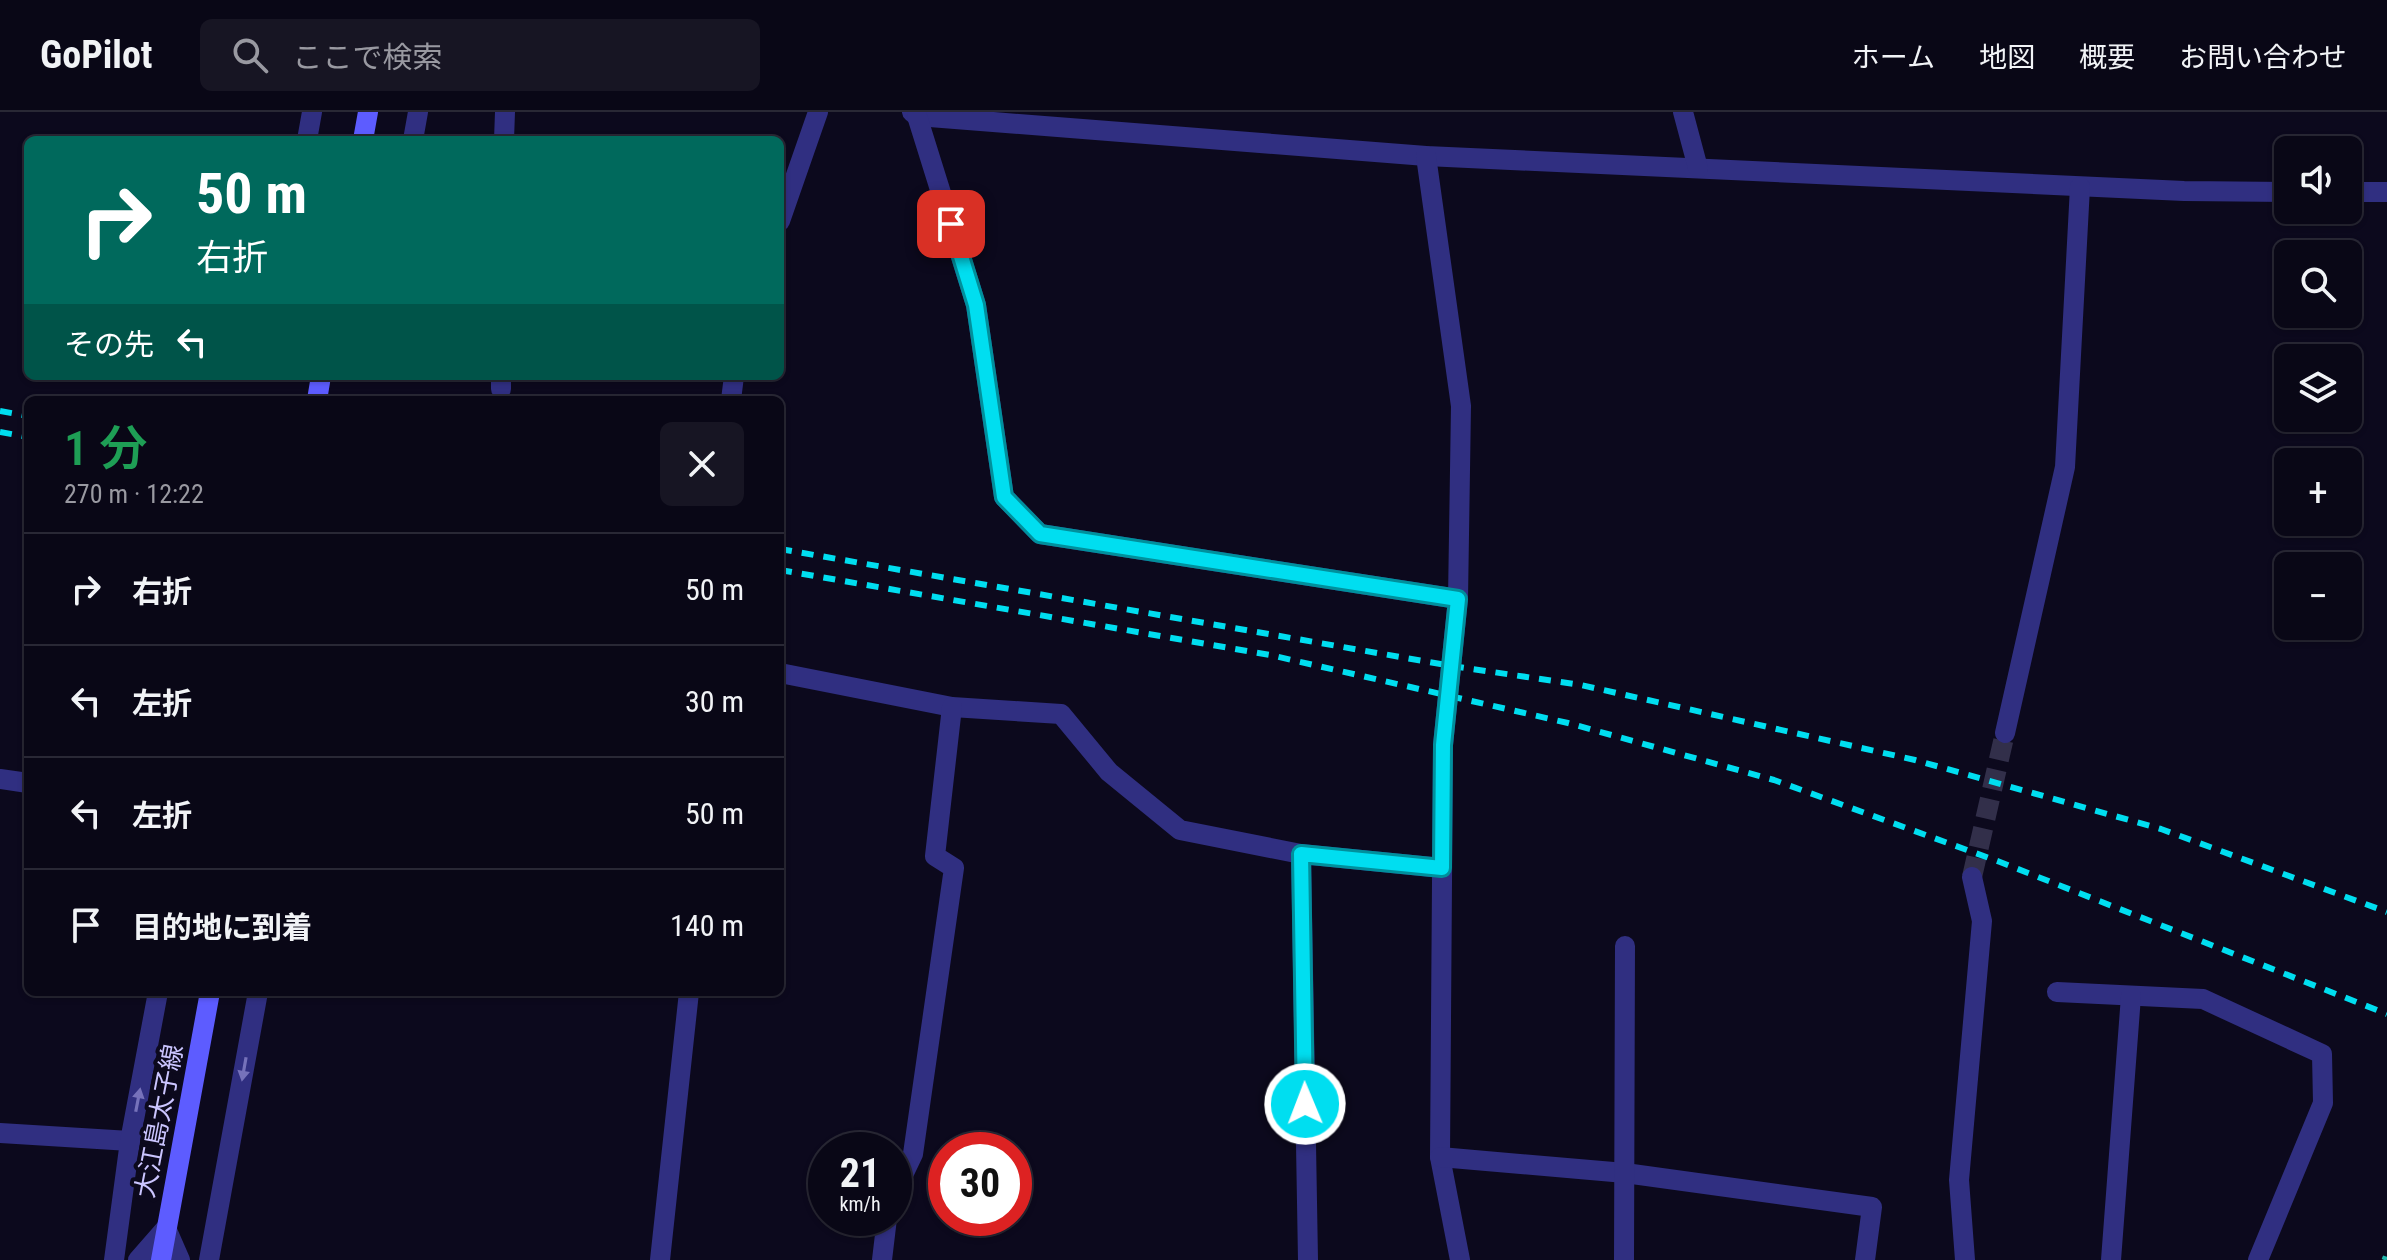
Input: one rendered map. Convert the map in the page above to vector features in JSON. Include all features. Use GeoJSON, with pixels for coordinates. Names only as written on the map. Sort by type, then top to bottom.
{"type":"FeatureCollection","features":[{"type":"Feature","properties":{"kind":"main road"},"geometry":{"type":"LineString","coordinates":[[364,136],[368,112]]}},
{"type":"Feature","properties":{"kind":"main road","name":"大江島太子線"},"geometry":{"type":"LineString","coordinates":[[161,1260],[209,996]]}},
{"type":"Feature","properties":{"kind":"street"},"geometry":{"type":"LineString","coordinates":[[308,136],[312,112]]}},
{"type":"Feature","properties":{"kind":"street"},"geometry":{"type":"LineString","coordinates":[[414,136],[418,112]]}},
{"type":"Feature","properties":{"kind":"street"},"geometry":{"type":"LineString","coordinates":[[504,136],[505,112]]}},
{"type":"Feature","properties":{"kind":"street"},"geometry":{"type":"LineString","coordinates":[[784,210],[818,112]]}},
{"type":"Feature","properties":{"kind":"street"},"geometry":{"type":"LineString","coordinates":[[1683,112],[1698,168]]}},
{"type":"Feature","properties":{"kind":"street"},"geometry":{"type":"LineString","coordinates":[[1458,599],[1040,534],[1004,497],[976,305],[914,114],[1426,156],[2080,187],[2274,192]]}},
{"type":"Feature","properties":{"kind":"street"},"geometry":{"type":"LineString","coordinates":[[1426,156],[1461,406],[1458,599],[1443,745],[1440,1157],[1460,1260]]}},
{"type":"Feature","properties":{"kind":"street"},"geometry":{"type":"LineString","coordinates":[[2005,733],[2065,467],[2080,187]]}},
{"type":"Feature","properties":{"kind":"street"},"geometry":{"type":"LineString","coordinates":[[2362,192],[2387,192]]}},
{"type":"Feature","properties":{"kind":"street"},"geometry":{"type":"LineString","coordinates":[[784,674],[952,707],[1061,714],[1109,772],[1180,830],[1301,854],[1442,868]]}},
{"type":"Feature","properties":{"kind":"street"},"geometry":{"type":"LineString","coordinates":[[912,1156],[954,868],[935,856],[952,707]]}},
{"type":"Feature","properties":{"kind":"street"},"geometry":{"type":"LineString","coordinates":[[0,779],[24,782]]}},
{"type":"Feature","properties":{"kind":"street"},"geometry":{"type":"LineString","coordinates":[[1301,854],[1308,1260]]}},
{"type":"Feature","properties":{"kind":"street"},"geometry":{"type":"LineString","coordinates":[[1965,1260],[1959,1180],[1982,921],[1972,877]]}},
{"type":"Feature","properties":{"kind":"street"},"geometry":{"type":"LineString","coordinates":[[1624,1260],[1625,946]]}},
{"type":"Feature","properties":{"kind":"street"},"geometry":{"type":"LineString","coordinates":[[2057,992],[2203,999],[2322,1054],[2323,1103],[2258,1260]]}},
{"type":"Feature","properties":{"kind":"street"},"geometry":{"type":"LineString","coordinates":[[114,1260],[130,1141],[157,996]]}},
{"type":"Feature","properties":{"kind":"street"},"geometry":{"type":"LineString","coordinates":[[209,1260],[257,996]]}},
{"type":"Feature","properties":{"kind":"street"},"geometry":{"type":"LineString","coordinates":[[660,1260],[689,996]]}},
{"type":"Feature","properties":{"kind":"street"},"geometry":{"type":"LineString","coordinates":[[2111,1260],[2131,996]]}},
{"type":"Feature","properties":{"kind":"street"},"geometry":{"type":"LineString","coordinates":[[0,1133],[130,1141]]}},
{"type":"Feature","properties":{"kind":"street"},"geometry":{"type":"LineString","coordinates":[[1440,1157],[1625,1173],[1872,1207],[1865,1260]]}},
{"type":"Feature","properties":{"kind":"street"},"geometry":{"type":"LineString","coordinates":[[138,1260],[166,1228],[180,1260]]}},
{"type":"Feature","properties":{"kind":"street"},"geometry":{"type":"LineString","coordinates":[[882,1260],[885,1236]]}},
{"type":"Feature","properties":{"kind":"path"},"geometry":{"type":"LineString","coordinates":[[2384,1260],[2387,1252]]}},
{"type":"Feature","properties":{"kind":"tunnel"},"geometry":{"type":"LineString","coordinates":[[1972,877],[2005,733]]}},
{"type":"Feature","properties":{"kind":"railway"},"geometry":{"type":"LineString","coordinates":[[0,411],[24,415]]}},
{"type":"Feature","properties":{"kind":"railway"},"geometry":{"type":"LineString","coordinates":[[0,432],[24,436]]}},
{"type":"Feature","properties":{"kind":"railway"},"geometry":{"type":"LineString","coordinates":[[784,550],[1452,666],[1581,685],[1915,760],[2161,829],[2387,912]]}},
{"type":"Feature","properties":{"kind":"railway"},"geometry":{"type":"LineString","coordinates":[[784,571],[1270,655],[1568,723],[1774,780],[2000,862],[2387,1014]]}},
{"type":"Feature","properties":{"kind":"route"},"geometry":{"type":"LineString","coordinates":[[951,224],[976,305],[1004,497],[1040,534],[1458,599],[1443,745],[1442,868],[1301,854],[1305,1104]]}}]}
